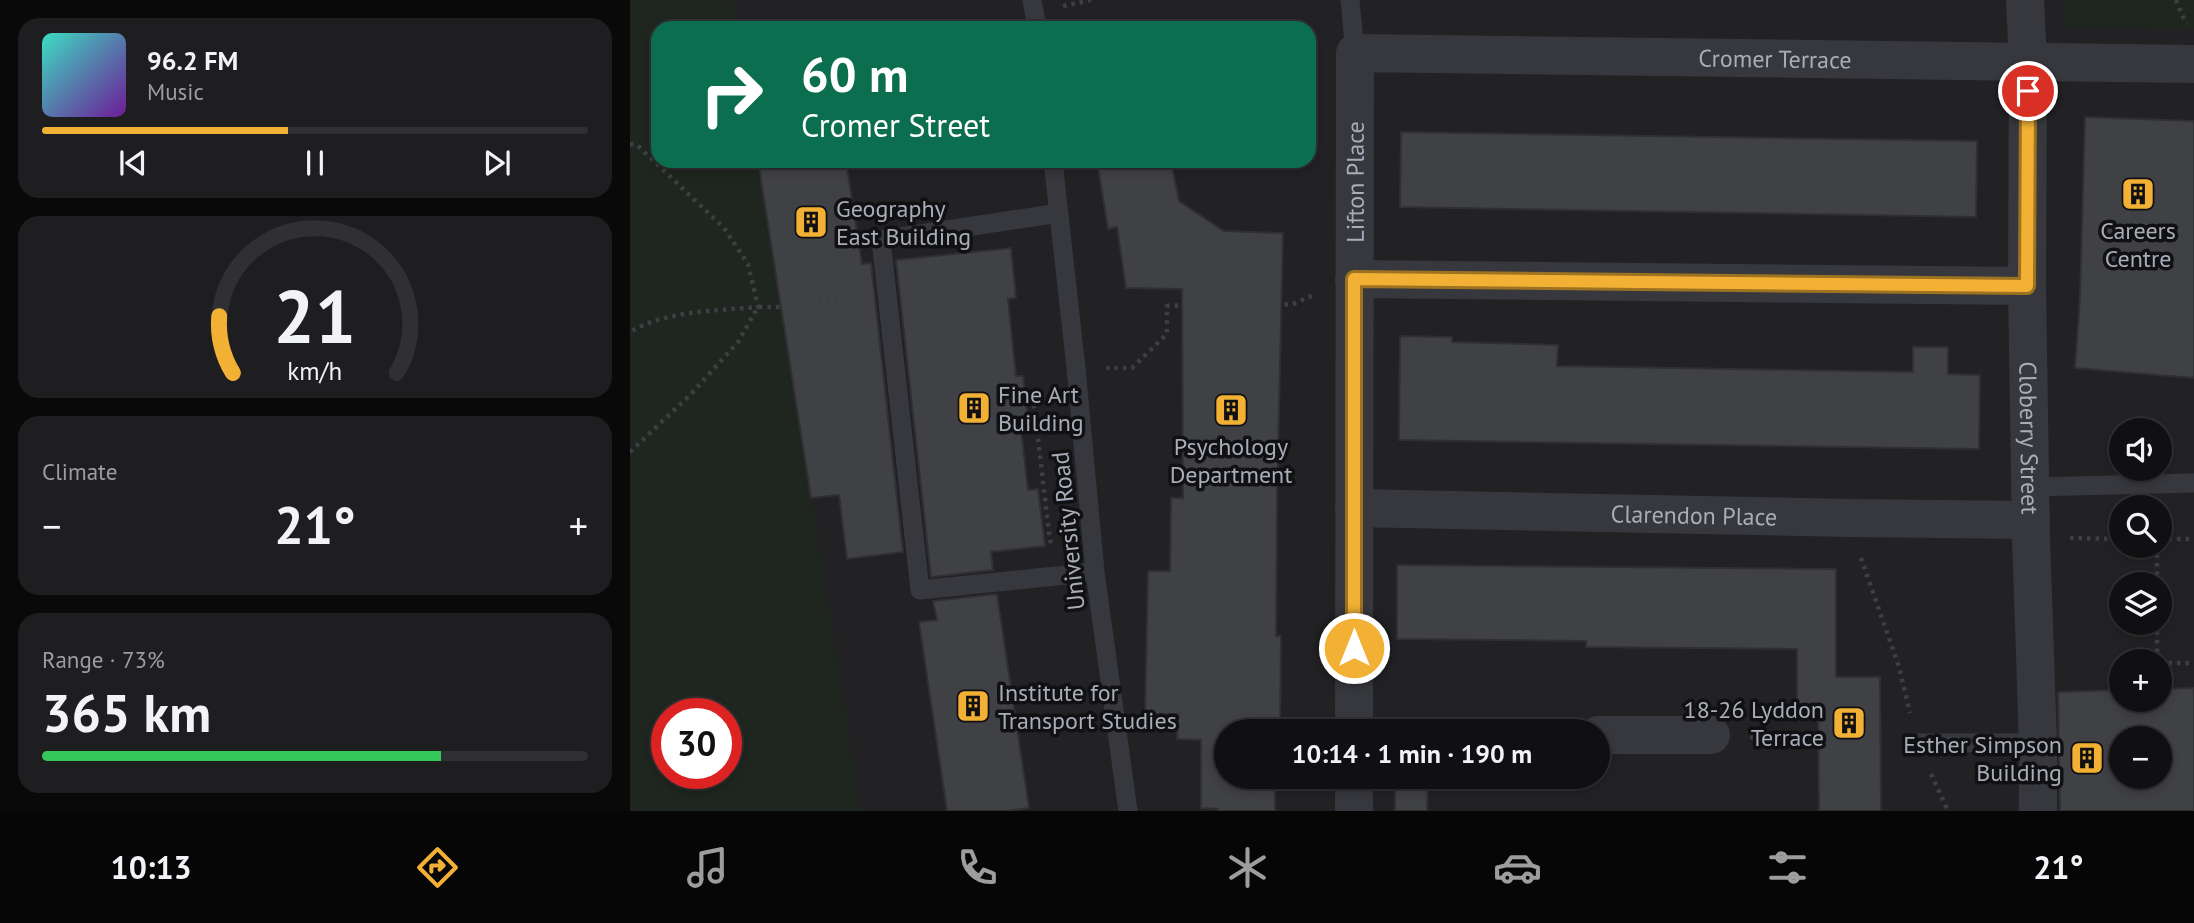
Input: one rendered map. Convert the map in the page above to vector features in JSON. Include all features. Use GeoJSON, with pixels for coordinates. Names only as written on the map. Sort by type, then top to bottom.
{"type":"FeatureCollection","features":[{"type":"Feature","properties":{"kind":"street","name":"Cloberry Street"},"geometry":{"type":"LineString","coordinates":[[2025,0],[2028,63],[2027,286],[2038,811]]}},
{"type":"Feature","properties":{"kind":"street","name":"Cromer Terrace"},"geometry":{"type":"LineString","coordinates":[[1354,53],[2194,64]]}},
{"type":"Feature","properties":{"kind":"street","name":"Lifton Place"},"geometry":{"type":"LineString","coordinates":[[1354,53],[1354,719]]}},
{"type":"Feature","properties":{"kind":"street"},"geometry":{"type":"LineString","coordinates":[[1354,279],[2027,286]]}},
{"type":"Feature","properties":{"kind":"street","name":"Clarendon Place"},"geometry":{"type":"LineString","coordinates":[[1354,508],[1849,518],[2031,503]]}},
{"type":"Feature","properties":{"kind":"street"},"geometry":{"type":"LineString","coordinates":[[1610,735],[1711,735]]}},
{"type":"Feature","properties":{"kind":"street"},"geometry":{"type":"LineString","coordinates":[[1354,789],[1354,811]]}},
{"type":"Feature","properties":{"kind":"lane"},"geometry":{"type":"LineString","coordinates":[[1032,0],[1036,21]]}},
{"type":"Feature","properties":{"kind":"lane"},"geometry":{"type":"LineString","coordinates":[[1350,0],[1354,53]]}},
{"type":"Feature","properties":{"kind":"lane","name":"University Road"},"geometry":{"type":"LineString","coordinates":[[1054,168],[1095,572],[1128,811]]}},
{"type":"Feature","properties":{"kind":"lane"},"geometry":{"type":"LineString","coordinates":[[1059,213],[881,240],[886,293],[920,590],[1095,572]]}},
{"type":"Feature","properties":{"kind":"lane"},"geometry":{"type":"LineString","coordinates":[[2031,503],[2194,483]]}},
{"type":"Feature","properties":{"kind":"lane"},"geometry":{"type":"LineString","coordinates":[[1917,743],[2038,744]]}},
{"type":"Feature","properties":{"kind":"path"},"geometry":{"type":"LineString","coordinates":[[630,144],[637,145],[651,158]]}},
{"type":"Feature","properties":{"kind":"path"},"geometry":{"type":"LineString","coordinates":[[630,452],[691,394],[738,342],[758,307],[748,264],[724,228],[661,168]]}},
{"type":"Feature","properties":{"kind":"path"},"geometry":{"type":"LineString","coordinates":[[630,332],[640,326],[687,313],[781,307],[886,293]]}},
{"type":"Feature","properties":{"kind":"path"},"geometry":{"type":"LineString","coordinates":[[1276,305],[1293,304]]}},
{"type":"Feature","properties":{"kind":"path"},"geometry":{"type":"LineString","coordinates":[[1025,397],[1047,395],[1053,370],[1132,368],[1167,334],[1167,306],[1186,305]]}},
{"type":"Feature","properties":{"kind":"path"},"geometry":{"type":"LineString","coordinates":[[1033,396],[1050,541],[1095,572]]}},
{"type":"Feature","properties":{"kind":"path"},"geometry":{"type":"LineString","coordinates":[[1849,518],[1899,667],[1917,743],[1948,811]]}},
{"type":"Feature","properties":{"kind":"path"},"geometry":{"type":"LineString","coordinates":[[2172,539],[2194,539]]}},
{"type":"Feature","properties":{"kind":"path"},"geometry":{"type":"LineString","coordinates":[[2172,662],[2194,663]]}},
{"type":"Feature","properties":{"kind":"path"},"geometry":{"type":"LineString","coordinates":[[1711,735],[1818,742]]}},
{"type":"Feature","properties":{"kind":"shaded area"},"geometry":{"type":"Polygon","coordinates":[[[630,0],[2194,0],[2194,811],[630,811],[630,0]]]}},
{"type":"Feature","properties":{"kind":"shaded area"},"geometry":{"type":"Polygon","coordinates":[[[630,0],[733,0],[736,21],[651,21],[651,168],[759,168],[861,811],[630,811],[630,0]]]}},
{"type":"Feature","properties":{"kind":"shaded area"},"geometry":{"type":"Polygon","coordinates":[[[2066,0],[2194,0],[2194,30],[2065,27],[2066,0]]]}},
{"type":"Feature","properties":{"kind":"building"},"geometry":{"type":"Polygon","coordinates":[[[2085,117],[2194,121],[2194,378],[2075,368],[2080,296],[2085,117]]]}},
{"type":"Feature","properties":{"kind":"building"},"geometry":{"type":"Polygon","coordinates":[[[1401,132],[1977,141],[1976,217],[1400,207],[1401,132]]]}},
{"type":"Feature","properties":{"kind":"building"},"geometry":{"type":"Polygon","coordinates":[[[759,168],[847,168],[862,264],[871,263],[903,552],[847,559],[839,495],[811,498],[759,168]]]}},
{"type":"Feature","properties":{"kind":"building"},"geometry":{"type":"Polygon","coordinates":[[[1098,168],[1172,168],[1179,201],[1224,231],[1283,233],[1276,636],[1281,636],[1280,719],[1214,719],[1214,789],[1275,789],[1275,811],[1218,811],[1201,808],[1201,740],[1177,739],[1178,714],[1145,714],[1148,571],[1170,571],[1171,498],[1183,498],[1182,289],[1126,288],[1117,227],[1108,229],[1098,168]]]}},
{"type":"Feature","properties":{"kind":"building","name":"Fine Art Building"},"geometry":{"type":"Polygon","coordinates":[[[1011,248],[1016,298],[1008,299],[1016,376],[1023,376],[1028,420],[1020,421],[1028,490],[1038,489],[1045,546],[991,552],[993,570],[931,577],[896,260],[1011,248]]]}},
{"type":"Feature","properties":{"kind":"building"},"geometry":{"type":"Polygon","coordinates":[[[1400,336],[1452,337],[1452,342],[1558,345],[1557,366],[1913,372],[1913,347],[1948,347],[1948,374],[1980,375],[1979,449],[1399,440],[1400,336]]]}},
{"type":"Feature","properties":{"kind":"building"},"geometry":{"type":"Polygon","coordinates":[[[1397,565],[1836,569],[1836,677],[1880,677],[1881,811],[1819,811],[1818,704],[1797,704],[1797,649],[1586,647],[1586,641],[1397,639],[1397,565]]]}},
{"type":"Feature","properties":{"kind":"building","name":"Institute for Transport Studies"},"geometry":{"type":"Polygon","coordinates":[[[997,594],[1029,808],[1006,811],[947,811],[919,622],[937,620],[933,601],[997,594]]]}},
{"type":"Feature","properties":{"kind":"building","name":"Esther Simpson Building"},"geometry":{"type":"Polygon","coordinates":[[[2194,688],[2194,811],[2060,811],[2058,692],[2109,690],[2109,712],[2172,712],[2172,689],[2194,688]]]}},
{"type":"Feature","properties":{"kind":"building"},"geometry":{"type":"Polygon","coordinates":[[[1395,789],[1428,789],[1427,811],[1395,811],[1395,789]]]}},
{"type":"Feature","properties":{"kind":"place","name":"Careers Centre"},"geometry":{"type":"Point","coordinates":[2138,194]}},
{"type":"Feature","properties":{"kind":"place","name":"Geography East Building"},"geometry":{"type":"Point","coordinates":[811,222]}},
{"type":"Feature","properties":{"kind":"place","name":"Fine Art Building"},"geometry":{"type":"Point","coordinates":[974,408]}},
{"type":"Feature","properties":{"kind":"place","name":"Psychology Department"},"geometry":{"type":"Point","coordinates":[1231,410]}},
{"type":"Feature","properties":{"kind":"place","name":"Institute for Transport Studies"},"geometry":{"type":"Point","coordinates":[973,706]}},
{"type":"Feature","properties":{"kind":"place","name":"18-26 Lyddon Terrace"},"geometry":{"type":"Point","coordinates":[1849,723]}},
{"type":"Feature","properties":{"kind":"place","name":"Esther Simpson Building"},"geometry":{"type":"Point","coordinates":[2087,758]}},
{"type":"Feature","properties":{"kind":"route"},"geometry":{"type":"LineString","coordinates":[[1354,648],[1354,279],[2027,286],[2028,91]]}}]}
